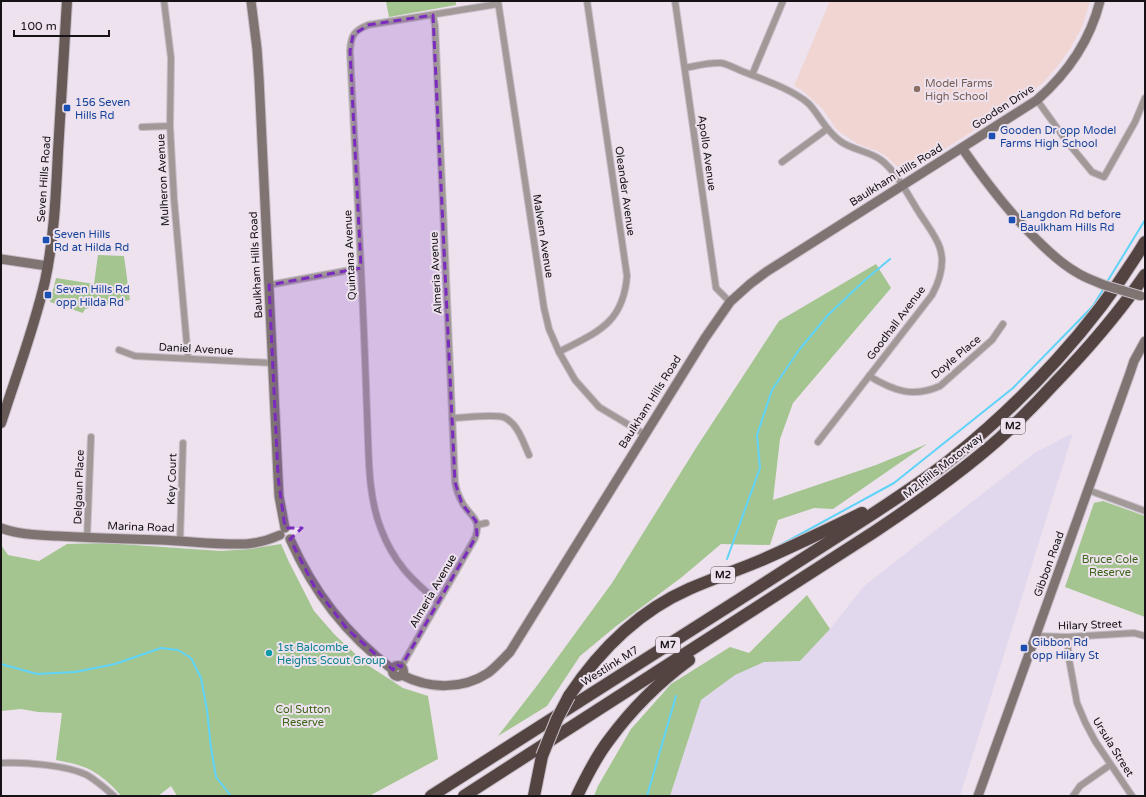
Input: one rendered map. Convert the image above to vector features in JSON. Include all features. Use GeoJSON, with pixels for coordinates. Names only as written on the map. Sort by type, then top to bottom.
{"type":"FeatureCollection","features":[{"type":"Feature","properties":{"kind":"highway","name":"M2 Hills Motorway"},"geometry":{"type":"LineString","coordinates":[[904,493],[944,465],[992,424],[1038,379],[1102,306],[1125,274],[1145,242]]}},
{"type":"Feature","properties":{"kind":"highway","name":"M2 Hills Motorway"},"geometry":{"type":"LineString","coordinates":[[719,632],[919,502],[981,454],[1026,414],[1072,366],[1124,304],[1145,275]]}},
{"type":"Feature","properties":{"kind":"highway","name":"M2"},"geometry":{"type":"LineString","coordinates":[[534,796],[542,756],[557,719],[569,696],[592,664],[613,641],[636,621],[688,589],[799,544],[904,493]]}},
{"type":"Feature","properties":{"kind":"highway","name":"Westlink M7"},"geometry":{"type":"LineString","coordinates":[[431,796],[904,493]]}},
{"type":"Feature","properties":{"kind":"highway","name":"M2"},"geometry":{"type":"LineString","coordinates":[[577,796],[589,772],[608,741],[622,723],[662,682],[679,667],[705,649],[719,632]]}},
{"type":"Feature","properties":{"kind":"highway","name":"M7"},"geometry":{"type":"LineString","coordinates":[[464,796],[719,632]]}},
{"type":"Feature","properties":{"kind":"main road","name":"Seven Hills Road"},"geometry":{"type":"LineString","coordinates":[[1,423],[34,321],[48,266],[56,192],[67,1]]}},
{"type":"Feature","properties":{"kind":"street","name":"Mulheron Avenue"},"geometry":{"type":"LineString","coordinates":[[164,1],[170,58],[170,126],[174,199],[188,358]]}},
{"type":"Feature","properties":{"kind":"street","name":"Baulkham Hills Road"},"geometry":{"type":"LineString","coordinates":[[251,1],[259,78],[278,478],[283,531],[289,529],[292,531],[290,539],[308,576],[323,600],[361,644],[416,682],[424,684],[448,686],[468,682],[488,673],[510,652],[644,434],[705,338],[730,302],[766,272],[962,148]]}},
{"type":"Feature","properties":{"kind":"street","name":"Oleander Avenue"},"geometry":{"type":"LineString","coordinates":[[559,352],[594,334],[615,316],[624,297],[627,276],[587,1]]}},
{"type":"Feature","properties":{"kind":"street","name":"Apollo Avenue"},"geometry":{"type":"LineString","coordinates":[[675,1],[716,288],[730,302]]}},
{"type":"Feature","properties":{"kind":"street"},"geometry":{"type":"LineString","coordinates":[[752,75],[783,1]]}},
{"type":"Feature","properties":{"kind":"street","name":"Gooden Drive"},"geometry":{"type":"LineString","coordinates":[[962,148],[1037,100],[1054,85],[1081,50],[1094,22],[1100,1]]}},
{"type":"Feature","properties":{"kind":"street","name":"Malvern Avenue"},"geometry":{"type":"LineString","coordinates":[[498,2],[544,308],[549,329],[559,352],[575,380],[599,407],[644,434]]}},
{"type":"Feature","properties":{"kind":"street","name":"Quintana Avenue"},"geometry":{"type":"LineString","coordinates":[[438,602],[405,572],[396,559],[380,529],[374,509],[369,474],[361,268],[350,51],[353,35],[359,28],[368,25],[433,15],[498,2]]}},
{"type":"Feature","properties":{"kind":"street","name":"Almeria Avenue"},"geometry":{"type":"LineString","coordinates":[[399,671],[475,538],[477,530],[474,517],[462,504],[457,491],[455,478],[435,25],[433,15]]}},
{"type":"Feature","properties":{"kind":"street","name":"Goodhall Avenue"},"geometry":{"type":"LineString","coordinates":[[685,68],[714,63],[722,64],[752,75],[800,97],[813,109],[827,129],[846,146],[880,159],[886,164],[902,186],[940,248],[942,259],[941,273],[932,295],[818,442]]}},
{"type":"Feature","properties":{"kind":"street"},"geometry":{"type":"LineString","coordinates":[[1037,100],[1065,139],[1092,172],[1104,177],[1135,122],[1145,98]]}},
{"type":"Feature","properties":{"kind":"street"},"geometry":{"type":"LineString","coordinates":[[142,127],[170,126]]}},
{"type":"Feature","properties":{"kind":"street"},"geometry":{"type":"LineString","coordinates":[[782,162],[827,129]]}},
{"type":"Feature","properties":{"kind":"street"},"geometry":{"type":"LineString","coordinates":[[962,148],[1006,206],[1050,253],[1088,279],[1143,297]]}},
{"type":"Feature","properties":{"kind":"street"},"geometry":{"type":"LineString","coordinates":[[1,259],[48,266]]}},
{"type":"Feature","properties":{"kind":"street"},"geometry":{"type":"LineString","coordinates":[[269,285],[361,268]]}},
{"type":"Feature","properties":{"kind":"street","name":"Doyle Place"},"geometry":{"type":"LineString","coordinates":[[869,376],[896,390],[910,392],[931,390],[940,386],[992,340],[1003,324]]}},
{"type":"Feature","properties":{"kind":"street","name":"Gibbon Road"},"geometry":{"type":"LineString","coordinates":[[978,796],[1130,373],[1145,341]]}},
{"type":"Feature","properties":{"kind":"street","name":"Daniel Avenue"},"geometry":{"type":"LineString","coordinates":[[119,350],[135,356],[272,363]]}},
{"type":"Feature","properties":{"kind":"street"},"geometry":{"type":"LineString","coordinates":[[452,418],[495,416],[505,418],[511,422],[516,429],[529,455]]}},
{"type":"Feature","properties":{"kind":"street","name":"Delgaun Place"},"geometry":{"type":"LineString","coordinates":[[87,538],[91,437]]}},
{"type":"Feature","properties":{"kind":"street","name":"Key Court"},"geometry":{"type":"LineString","coordinates":[[180,541],[183,443]]}},
{"type":"Feature","properties":{"kind":"street"},"geometry":{"type":"LineString","coordinates":[[1088,490],[1145,511]]}},
{"type":"Feature","properties":{"kind":"street"},"geometry":{"type":"LineString","coordinates":[[477,525],[486,523]]}},
{"type":"Feature","properties":{"kind":"street","name":"Marina Road"},"geometry":{"type":"LineString","coordinates":[[1,528],[10,532],[24,534],[247,544],[271,540],[283,531]]}},
{"type":"Feature","properties":{"kind":"street","name":"Hilary Street"},"geometry":{"type":"LineString","coordinates":[[1036,636],[1067,637],[1134,633],[1145,636]]}},
{"type":"Feature","properties":{"kind":"street","name":"Ursula Street"},"geometry":{"type":"LineString","coordinates":[[1067,637],[1069,659],[1077,703],[1095,741],[1132,796]]}},
{"type":"Feature","properties":{"kind":"street"},"geometry":{"type":"LineString","coordinates":[[1,762],[14,762],[69,770],[85,775],[100,784],[114,796]]}},
{"type":"Feature","properties":{"kind":"street"},"geometry":{"type":"LineString","coordinates":[[1073,796],[1080,786],[1110,764]]}},
{"type":"Feature","properties":{"kind":"highlighted area"},"geometry":{"type":"Polygon","coordinates":[[[433,15],[455,482],[462,504],[476,521],[477,535],[401,667],[396,664],[393,670],[347,629],[314,586],[290,539],[302,528],[285,528],[278,477],[269,285],[361,268],[350,51],[353,35],[368,25],[433,15]]]}},
{"type":"Feature","properties":{"kind":"shaded area","name":"Model Farms High School"},"geometry":{"type":"Polygon","coordinates":[[[830,1],[1090,1],[1083,25],[1071,47],[1057,67],[1043,83],[1019,102],[908,172],[901,170],[886,156],[858,144],[837,130],[822,108],[803,91],[794,86],[830,1]]]}},
{"type":"Feature","properties":{"kind":"shaded area"},"geometry":{"type":"Polygon","coordinates":[[[1073,433],[960,796],[670,796],[701,700],[735,675],[764,662],[800,661],[830,629],[864,586],[1036,452],[1073,433]]]}},
{"type":"Feature","properties":{"kind":"green space"},"geometry":{"type":"Polygon","coordinates":[[[386,1],[456,1],[456,5],[389,17],[386,1]]]}},
{"type":"Feature","properties":{"kind":"green space"},"geometry":{"type":"Polygon","coordinates":[[[98,255],[124,256],[130,300],[85,309],[83,313],[50,302],[56,278],[94,284],[98,255]]]}},
{"type":"Feature","properties":{"kind":"green space"},"geometry":{"type":"Polygon","coordinates":[[[876,264],[891,288],[793,403],[780,439],[773,500],[876,465],[927,444],[833,509],[814,508],[778,520],[770,545],[721,544],[682,577],[615,627],[580,656],[547,706],[498,736],[612,583],[696,448],[779,321],[876,264]]]}},
{"type":"Feature","properties":{"kind":"green space","name":"Bruce Cole Reserve"},"geometry":{"type":"Polygon","coordinates":[[[1103,501],[1145,516],[1145,617],[1065,587],[1094,503],[1103,501]]]}},
{"type":"Feature","properties":{"kind":"green space","name":"Col Sutton Reserve"},"geometry":{"type":"Polygon","coordinates":[[[105,543],[221,551],[250,549],[281,544],[314,611],[335,635],[366,664],[403,688],[428,696],[438,759],[371,795],[372,796],[177,796],[171,786],[158,796],[121,796],[98,774],[78,765],[56,760],[62,713],[38,712],[21,709],[1,711],[1,545],[8,555],[39,561],[67,544],[105,543]]]}},
{"type":"Feature","properties":{"kind":"green space"},"geometry":{"type":"Polygon","coordinates":[[[807,595],[830,629],[800,661],[764,662],[735,675],[701,700],[670,796],[594,796],[598,786],[631,729],[671,684],[730,647],[749,653],[807,595]]]}},
{"type":"Feature","properties":{"kind":"waterway"},"geometry":{"type":"LineString","coordinates":[[1107,282],[1145,220]]}},
{"type":"Feature","properties":{"kind":"waterway"},"geometry":{"type":"LineString","coordinates":[[727,559],[760,468],[757,435],[772,390],[799,350],[828,315],[890,259]]}},
{"type":"Feature","properties":{"kind":"waterway"},"geometry":{"type":"LineString","coordinates":[[775,548],[894,483],[1013,388],[1093,306],[1104,288]]}},
{"type":"Feature","properties":{"kind":"waterway"},"geometry":{"type":"LineString","coordinates":[[1,664],[37,674],[75,672],[115,664],[161,648],[178,650],[191,658],[201,678],[216,777],[231,796]]}},
{"type":"Feature","properties":{"kind":"waterway"},"geometry":{"type":"LineString","coordinates":[[647,796],[676,696]]}},
{"type":"Feature","properties":{"kind":"place","name":"Model Farms High School"},"geometry":{"type":"Point","coordinates":[917,89]}},
{"type":"Feature","properties":{"kind":"place","name":"156 Seven Hills Rd"},"geometry":{"type":"Point","coordinates":[67,108]}},
{"type":"Feature","properties":{"kind":"place","name":"Gooden Dr opp Model Farms High School"},"geometry":{"type":"Point","coordinates":[992,136]}},
{"type":"Feature","properties":{"kind":"place","name":"Langdon Rd before Baulkham Hills Rd"},"geometry":{"type":"Point","coordinates":[1012,220]}},
{"type":"Feature","properties":{"kind":"place","name":"Seven Hills Rd at Hilda Rd"},"geometry":{"type":"Point","coordinates":[46,240]}},
{"type":"Feature","properties":{"kind":"place","name":"Seven Hills Rd opp Hilda Rd"},"geometry":{"type":"Point","coordinates":[48,295]}},
{"type":"Feature","properties":{"kind":"place","name":"Gibbon Rd opp Hilary St"},"geometry":{"type":"Point","coordinates":[1024,648]}},
{"type":"Feature","properties":{"kind":"place","name":"1st Balcombe Heights Scout Group"},"geometry":{"type":"Point","coordinates":[269,653]}}]}
